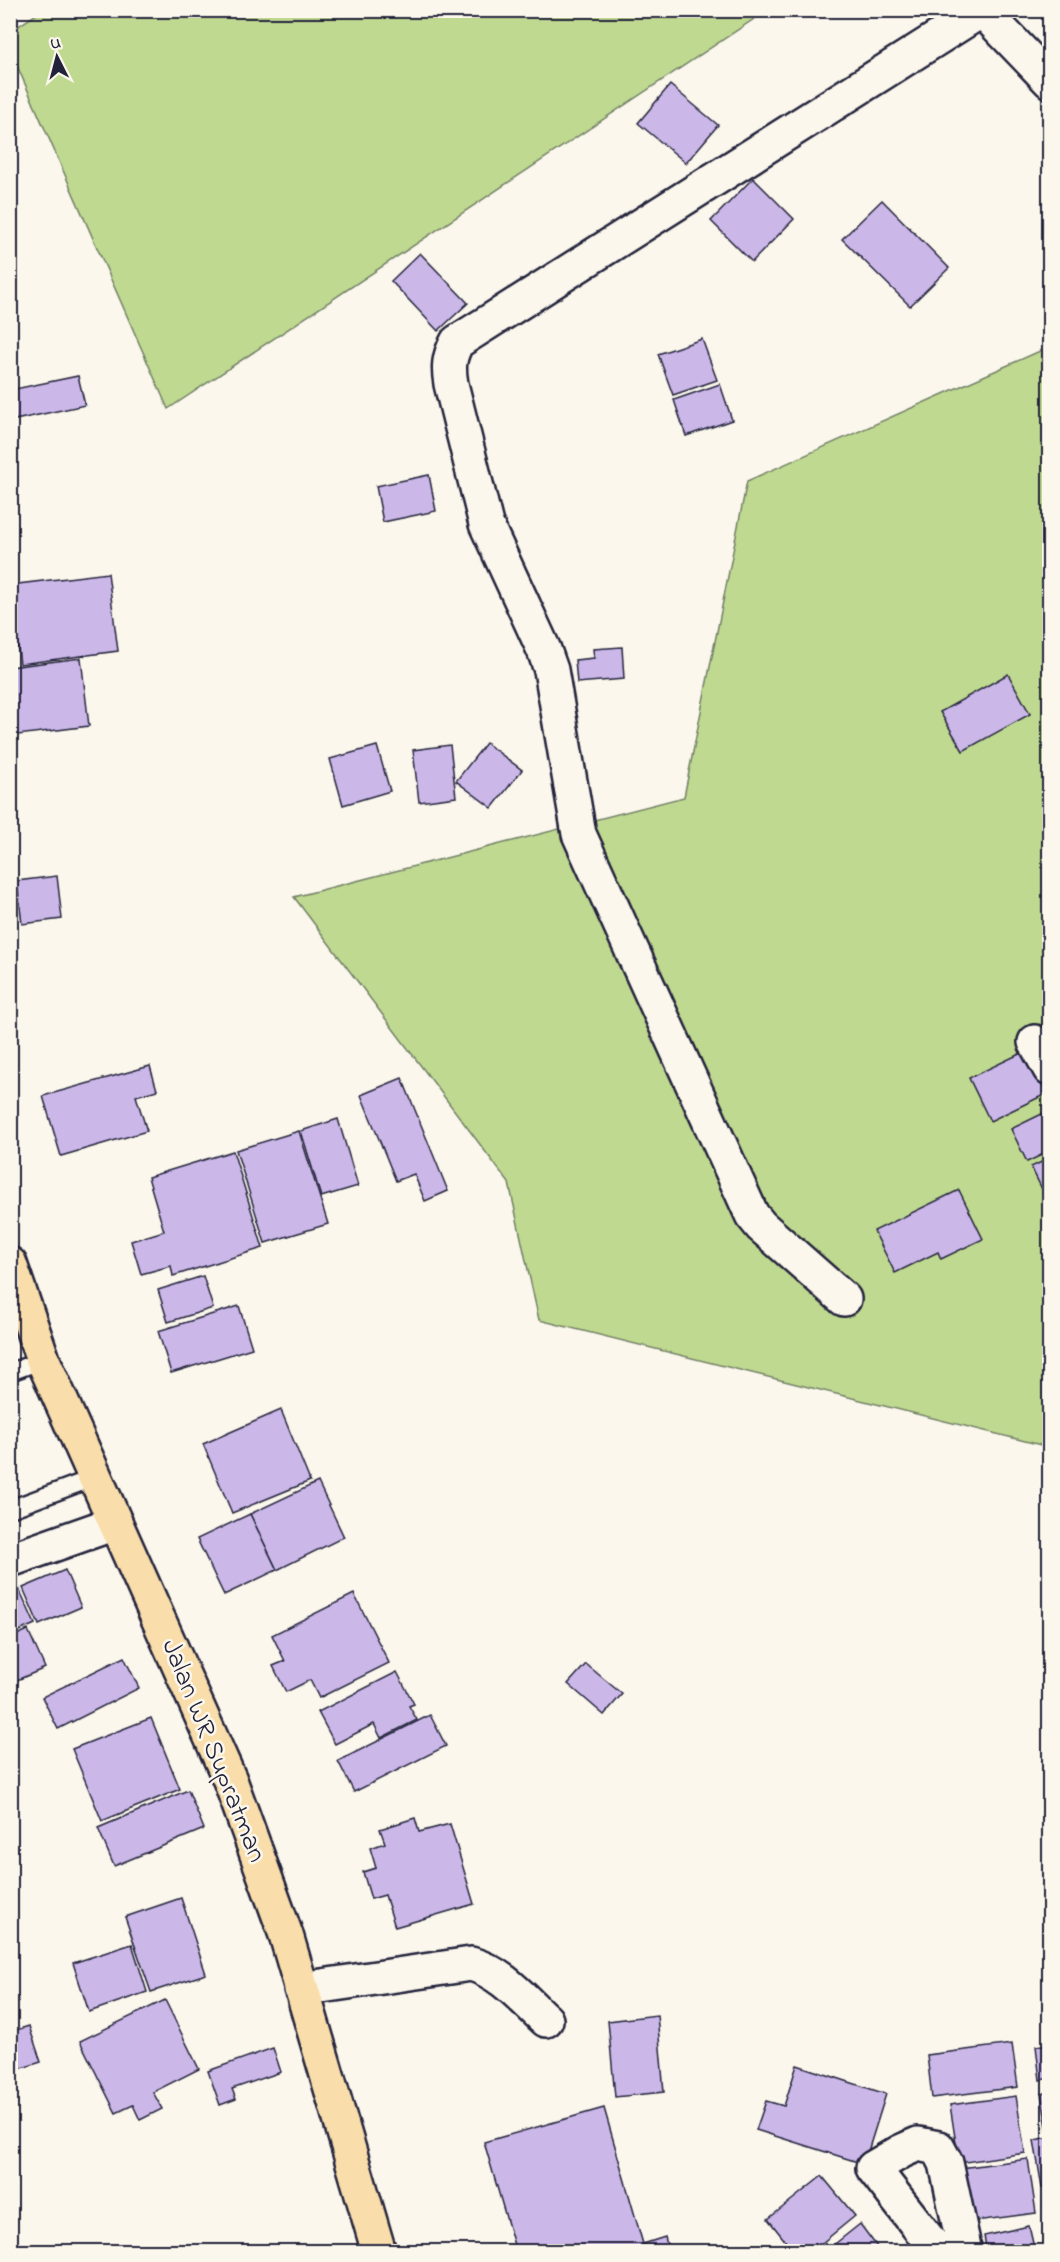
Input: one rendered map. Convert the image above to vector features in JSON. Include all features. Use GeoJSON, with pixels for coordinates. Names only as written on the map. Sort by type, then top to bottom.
{"type":"FeatureCollection","features":[{"type":"Feature","properties":{"kind":"highway","name":"Jalan WR Supratman"},"geometry":{"type":"LineString","coordinates":[[10,1264],[43,1360],[230,1780],[285,1935],[379,2252]]}},
{"type":"Feature","properties":{"kind":"street"},"geometry":{"type":"LineString","coordinates":[[844,1299],[760,1226],[752,1215],[579,834],[551,670],[486,524],[451,384],[450,356],[458,342],[982,10],[1050,81]]}},
{"type":"Feature","properties":{"kind":"street"},"geometry":{"type":"LineString","coordinates":[[10,1560],[115,1522]]}},
{"type":"Feature","properties":{"kind":"street"},"geometry":{"type":"LineString","coordinates":[[301,1989],[471,1964],[484,1967],[498,1976],[546,2020]]}},
{"type":"Feature","properties":{"kind":"street"},"geometry":{"type":"LineString","coordinates":[[938,2252],[873,2168],[918,2144],[938,2148],[946,2163],[965,2252]]}},
{"type":"Feature","properties":{"kind":"lane"},"geometry":{"type":"LineString","coordinates":[[10,1372],[43,1360]]}},
{"type":"Feature","properties":{"kind":"lane"},"geometry":{"type":"LineString","coordinates":[[10,1509],[96,1477]]}},
{"type":"Feature","properties":{"kind":"green space"},"geometry":{"type":"Polygon","coordinates":[[[41,11],[766,11],[168,409],[11,52],[11,31],[41,11]]]}},
{"type":"Feature","properties":{"kind":"green space"},"geometry":{"type":"Polygon","coordinates":[[[1049,347],[1049,1447],[539,1320],[509,1183],[294,897],[684,797],[747,481],[1049,347]]]}},
{"type":"Feature","properties":{"kind":"building"},"geometry":{"type":"Polygon","coordinates":[[[670,85],[718,125],[686,163],[638,123],[670,85]]]}},
{"type":"Feature","properties":{"kind":"building"},"geometry":{"type":"Polygon","coordinates":[[[753,178],[794,219],[752,262],[711,221],[753,178]]]}},
{"type":"Feature","properties":{"kind":"building"},"geometry":{"type":"Polygon","coordinates":[[[882,200],[949,268],[910,306],[842,239],[882,200]]]}},
{"type":"Feature","properties":{"kind":"building"},"geometry":{"type":"Polygon","coordinates":[[[420,253],[468,303],[438,331],[391,281],[420,253]]]}},
{"type":"Feature","properties":{"kind":"building"},"geometry":{"type":"Polygon","coordinates":[[[702,339],[717,380],[673,395],[658,354],[702,339]]]}},
{"type":"Feature","properties":{"kind":"building"},"geometry":{"type":"Polygon","coordinates":[[[78,376],[85,405],[15,420],[10,390],[78,376]]]}},
{"type":"Feature","properties":{"kind":"building"},"geometry":{"type":"Polygon","coordinates":[[[720,384],[732,420],[686,436],[674,400],[720,384]]]}},
{"type":"Feature","properties":{"kind":"building"},"geometry":{"type":"Polygon","coordinates":[[[429,475],[436,511],[383,522],[376,486],[429,475]]]}},
{"type":"Feature","properties":{"kind":"building"},"geometry":{"type":"Polygon","coordinates":[[[108,573],[118,651],[20,664],[10,585],[108,573]]]}},
{"type":"Feature","properties":{"kind":"building"},"geometry":{"type":"Polygon","coordinates":[[[622,647],[624,679],[577,683],[575,660],[594,658],[593,649],[622,647]]]}},
{"type":"Feature","properties":{"kind":"building"},"geometry":{"type":"Polygon","coordinates":[[[81,658],[89,726],[10,736],[10,667],[81,658]]]}},
{"type":"Feature","properties":{"kind":"building"},"geometry":{"type":"Polygon","coordinates":[[[1008,674],[1030,714],[963,751],[940,712],[1008,674]]]}},
{"type":"Feature","properties":{"kind":"building"},"geometry":{"type":"Polygon","coordinates":[[[486,743],[522,770],[492,808],[456,781],[486,743]]]}},
{"type":"Feature","properties":{"kind":"building"},"geometry":{"type":"Polygon","coordinates":[[[450,745],[456,797],[419,802],[413,750],[450,745]]]}},
{"type":"Feature","properties":{"kind":"building"},"geometry":{"type":"Polygon","coordinates":[[[377,746],[390,791],[343,805],[330,759],[377,746]]]}},
{"type":"Feature","properties":{"kind":"building"},"geometry":{"type":"Polygon","coordinates":[[[57,876],[62,919],[22,924],[17,881],[57,876]]]}},
{"type":"Feature","properties":{"kind":"building"},"geometry":{"type":"Polygon","coordinates":[[[1032,1048],[1050,1085],[1050,1092],[990,1121],[969,1078],[1032,1048]]]}},
{"type":"Feature","properties":{"kind":"building"},"geometry":{"type":"Polygon","coordinates":[[[150,1066],[157,1090],[136,1096],[147,1131],[61,1156],[43,1096],[150,1066]]]}},
{"type":"Feature","properties":{"kind":"building"},"geometry":{"type":"Polygon","coordinates":[[[402,1078],[448,1191],[425,1201],[414,1174],[396,1181],[361,1095],[402,1078]]]}},
{"type":"Feature","properties":{"kind":"building"},"geometry":{"type":"Polygon","coordinates":[[[1050,1110],[1050,1151],[1027,1162],[1011,1129],[1050,1110]]]}},
{"type":"Feature","properties":{"kind":"building"},"geometry":{"type":"Polygon","coordinates":[[[338,1119],[358,1186],[321,1197],[301,1131],[338,1119]]]}},
{"type":"Feature","properties":{"kind":"building"},"geometry":{"type":"Polygon","coordinates":[[[299,1131],[328,1224],[265,1243],[236,1150],[299,1131]]]}},
{"type":"Feature","properties":{"kind":"building"},"geometry":{"type":"Polygon","coordinates":[[[233,1151],[263,1248],[173,1276],[171,1266],[141,1274],[131,1241],[164,1231],[148,1177],[233,1151]]]}},
{"type":"Feature","properties":{"kind":"building"},"geometry":{"type":"Polygon","coordinates":[[[1050,1158],[1050,1205],[1031,1167],[1050,1158]]]}},
{"type":"Feature","properties":{"kind":"building"},"geometry":{"type":"Polygon","coordinates":[[[959,1190],[983,1239],[941,1259],[938,1252],[895,1273],[874,1231],[959,1190]]]}},
{"type":"Feature","properties":{"kind":"building"},"geometry":{"type":"Polygon","coordinates":[[[203,1276],[213,1308],[168,1322],[158,1290],[203,1276]]]}},
{"type":"Feature","properties":{"kind":"building"},"geometry":{"type":"Polygon","coordinates":[[[239,1306],[252,1348],[171,1373],[158,1331],[239,1306]]]}},
{"type":"Feature","properties":{"kind":"building"},"geometry":{"type":"Polygon","coordinates":[[[281,1410],[310,1481],[232,1513],[203,1444],[281,1410]]]}},
{"type":"Feature","properties":{"kind":"building"},"geometry":{"type":"Polygon","coordinates":[[[318,1482],[344,1537],[277,1570],[250,1514],[318,1482]]]}},
{"type":"Feature","properties":{"kind":"building"},"geometry":{"type":"Polygon","coordinates":[[[250,1514],[277,1570],[224,1595],[197,1539],[250,1514]]]}},
{"type":"Feature","properties":{"kind":"building"},"geometry":{"type":"Polygon","coordinates":[[[65,1570],[81,1607],[39,1625],[23,1588],[65,1570]]]}},
{"type":"Feature","properties":{"kind":"building"},"geometry":{"type":"Polygon","coordinates":[[[16,1582],[35,1624],[10,1635],[10,1584],[16,1582]]]}},
{"type":"Feature","properties":{"kind":"building"},"geometry":{"type":"Polygon","coordinates":[[[354,1594],[389,1663],[319,1698],[310,1680],[286,1692],[273,1666],[285,1661],[272,1635],[354,1594]]]}},
{"type":"Feature","properties":{"kind":"building"},"geometry":{"type":"Polygon","coordinates":[[[28,1630],[45,1668],[10,1683],[10,1638],[28,1630]]]}},
{"type":"Feature","properties":{"kind":"building"},"geometry":{"type":"Polygon","coordinates":[[[124,1657],[139,1688],[58,1729],[42,1697],[124,1657]]]}},
{"type":"Feature","properties":{"kind":"building"},"geometry":{"type":"Polygon","coordinates":[[[586,1664],[622,1694],[604,1715],[568,1684],[586,1664]]]}},
{"type":"Feature","properties":{"kind":"building"},"geometry":{"type":"Polygon","coordinates":[[[397,1672],[414,1704],[409,1706],[417,1720],[381,1738],[374,1724],[335,1744],[318,1712],[397,1672]]]}},
{"type":"Feature","properties":{"kind":"building"},"geometry":{"type":"Polygon","coordinates":[[[430,1715],[446,1746],[354,1792],[338,1761],[430,1715]]]}},
{"type":"Feature","properties":{"kind":"building"},"geometry":{"type":"Polygon","coordinates":[[[151,1718],[180,1789],[102,1821],[72,1749],[151,1718]]]}},
{"type":"Feature","properties":{"kind":"building"},"geometry":{"type":"Polygon","coordinates":[[[188,1790],[204,1829],[114,1866],[98,1828],[188,1790]]]}},
{"type":"Feature","properties":{"kind":"building"},"geometry":{"type":"Polygon","coordinates":[[[415,1818],[419,1832],[450,1824],[474,1904],[395,1927],[385,1895],[371,1899],[363,1872],[376,1868],[370,1848],[385,1843],[380,1829],[415,1818]]]}},
{"type":"Feature","properties":{"kind":"building"},"geometry":{"type":"Polygon","coordinates":[[[181,1898],[206,1974],[151,1992],[125,1917],[181,1898]]]}},
{"type":"Feature","properties":{"kind":"building"},"geometry":{"type":"Polygon","coordinates":[[[132,1944],[147,1992],[89,2012],[73,1963],[132,1944]]]}},
{"type":"Feature","properties":{"kind":"building"},"geometry":{"type":"Polygon","coordinates":[[[165,2000],[199,2069],[153,2092],[162,2109],[140,2120],[133,2105],[116,2113],[80,2041],[165,2000]]]}},
{"type":"Feature","properties":{"kind":"building"},"geometry":{"type":"Polygon","coordinates":[[[657,2015],[664,2092],[615,2097],[608,2021],[657,2015]]]}},
{"type":"Feature","properties":{"kind":"building"},"geometry":{"type":"Polygon","coordinates":[[[29,2026],[41,2062],[16,2070],[10,2054],[10,2032],[29,2026]]]}},
{"type":"Feature","properties":{"kind":"building"},"geometry":{"type":"Polygon","coordinates":[[[1012,2044],[1018,2087],[932,2098],[927,2055],[1012,2044]]]}},
{"type":"Feature","properties":{"kind":"building"},"geometry":{"type":"Polygon","coordinates":[[[1050,2044],[1050,2078],[1040,2080],[1036,2046],[1050,2044]]]}},
{"type":"Feature","properties":{"kind":"building"},"geometry":{"type":"Polygon","coordinates":[[[273,2048],[281,2072],[232,2089],[236,2099],[220,2105],[208,2071],[273,2048]]]}},
{"type":"Feature","properties":{"kind":"building"},"geometry":{"type":"Polygon","coordinates":[[[797,2065],[886,2094],[864,2164],[756,2130],[766,2101],[784,2106],[797,2065]]]}},
{"type":"Feature","properties":{"kind":"building"},"geometry":{"type":"Polygon","coordinates":[[[1050,2092],[1050,2132],[1048,2132],[1041,2094],[1050,2092]]]}},
{"type":"Feature","properties":{"kind":"building"},"geometry":{"type":"Polygon","coordinates":[[[1016,2096],[1025,2153],[959,2163],[950,2105],[1016,2096]]]}},
{"type":"Feature","properties":{"kind":"building"},"geometry":{"type":"Polygon","coordinates":[[[604,2108],[643,2244],[665,2237],[669,2252],[516,2252],[484,2142],[604,2108]]]}},
{"type":"Feature","properties":{"kind":"building"},"geometry":{"type":"Polygon","coordinates":[[[1050,2137],[1050,2186],[1042,2188],[1034,2140],[1050,2137]]]}},
{"type":"Feature","properties":{"kind":"building"},"geometry":{"type":"Polygon","coordinates":[[[1028,2159],[1036,2213],[968,2222],[961,2168],[1028,2159]]]}},
{"type":"Feature","properties":{"kind":"building"},"geometry":{"type":"Polygon","coordinates":[[[822,2176],[855,2216],[811,2252],[794,2252],[768,2219],[822,2176]]]}},
{"type":"Feature","properties":{"kind":"building"},"geometry":{"type":"Polygon","coordinates":[[[1050,2202],[1050,2237],[1044,2203],[1050,2202]]]}},
{"type":"Feature","properties":{"kind":"building"},"geometry":{"type":"Polygon","coordinates":[[[860,2224],[881,2252],[835,2252],[831,2247],[860,2224]]]}},
{"type":"Feature","properties":{"kind":"building"},"geometry":{"type":"Polygon","coordinates":[[[1029,2226],[1035,2252],[987,2252],[984,2236],[1029,2226]]]}}]}
